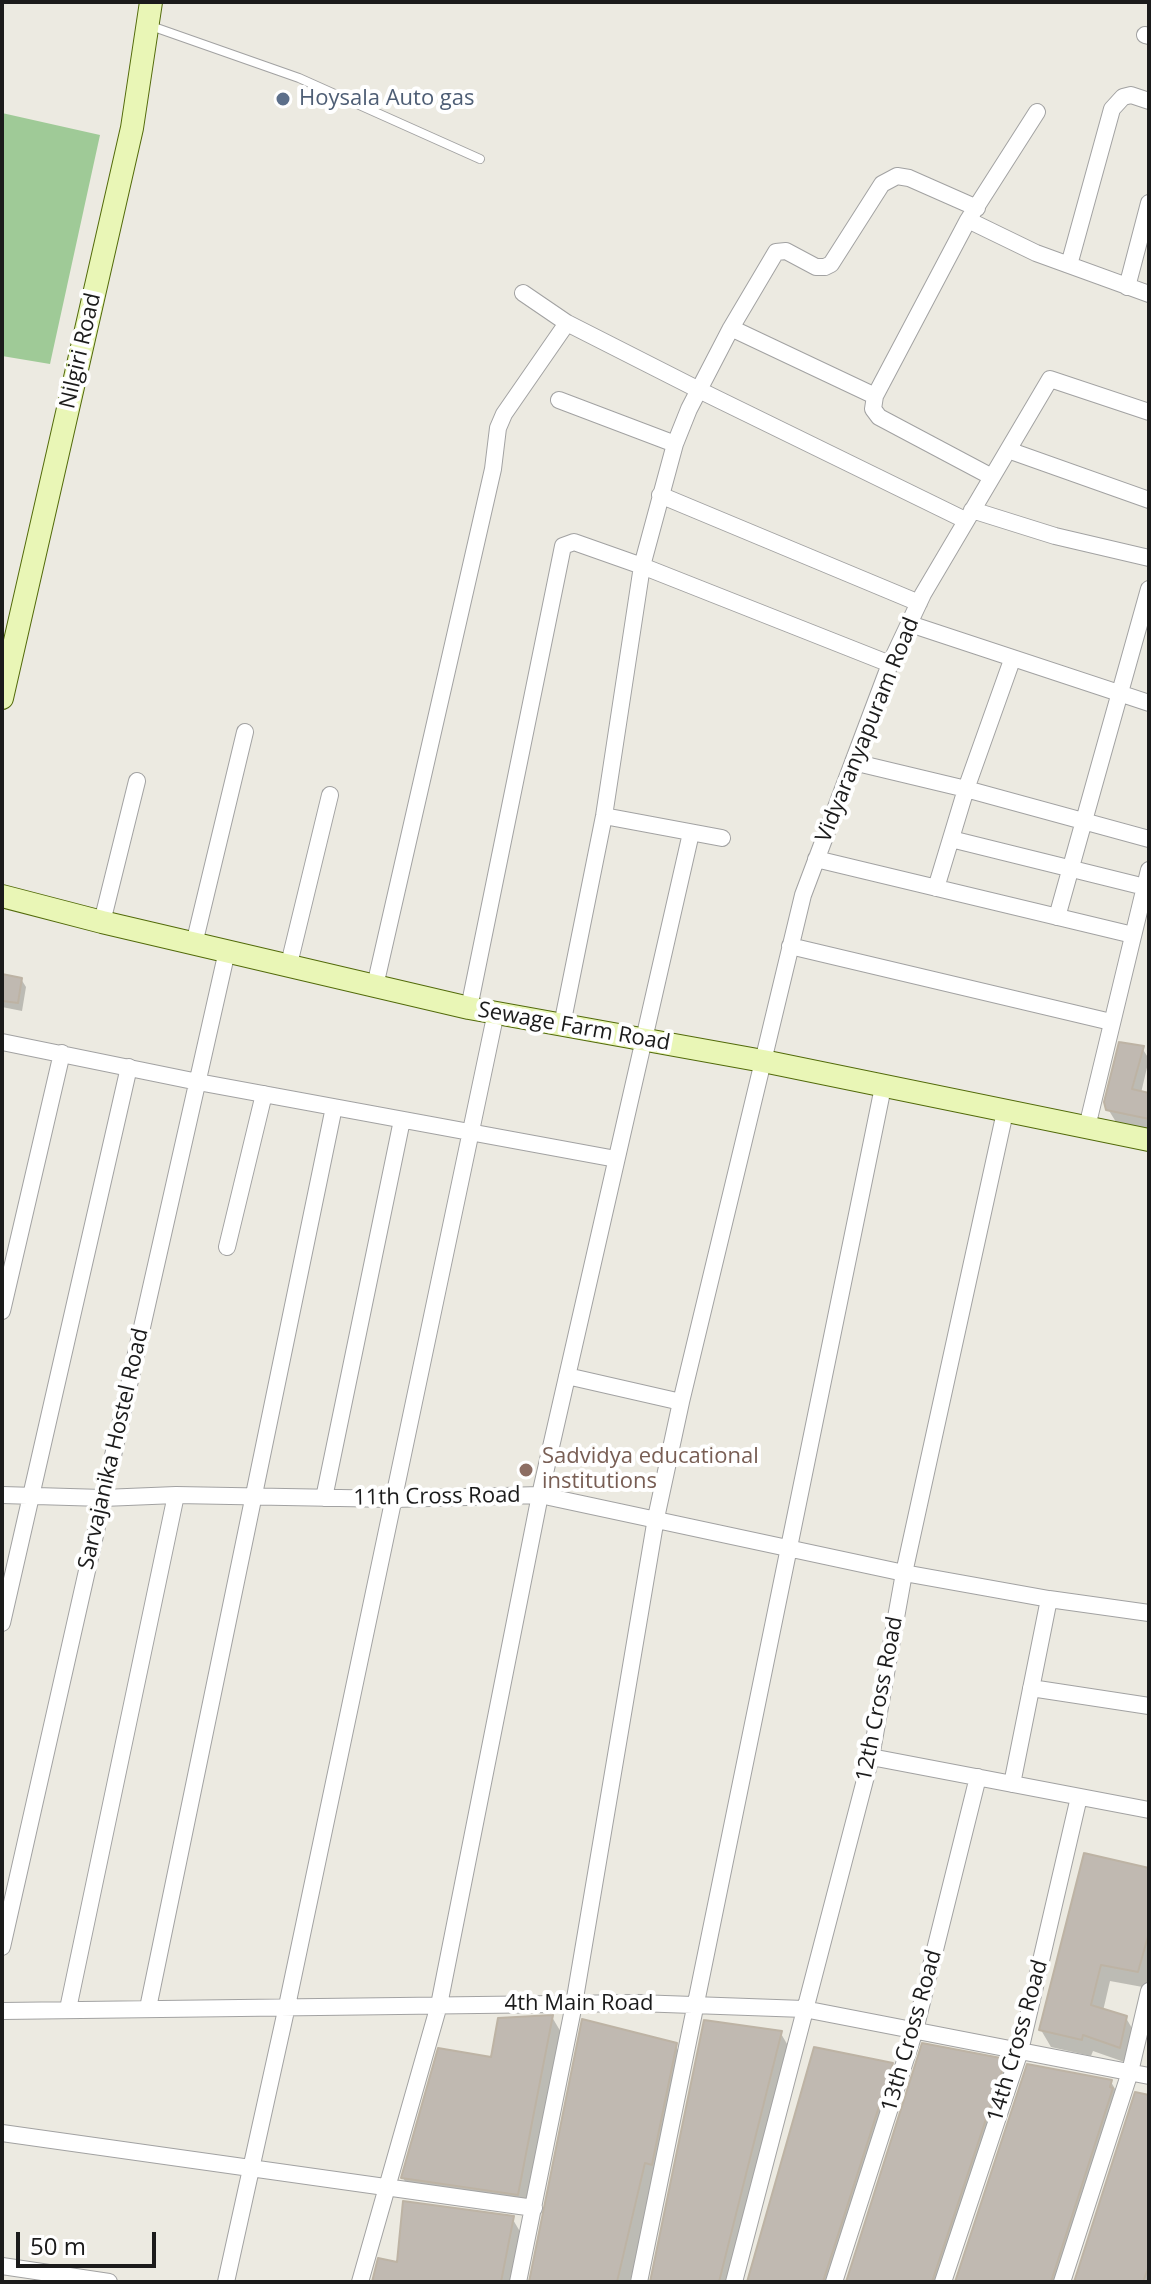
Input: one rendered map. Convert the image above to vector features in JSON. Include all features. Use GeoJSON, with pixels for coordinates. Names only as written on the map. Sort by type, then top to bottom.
{"type":"FeatureCollection","features":[{"type":"Feature","properties":{"kind":"main road","name":"Nilgiri Road"},"geometry":{"type":"LineString","coordinates":[[2,698],[132,128],[151,2]]}},
{"type":"Feature","properties":{"kind":"main road","name":"Sewage Farm Road"},"geometry":{"type":"LineString","coordinates":[[2,896],[469,1008],[763,1061],[1149,1140]]}},
{"type":"Feature","properties":{"kind":"street"},"geometry":{"type":"LineString","coordinates":[[1069,265],[1112,109],[1123,97],[1131,95],[1149,101]]}},
{"type":"Feature","properties":{"kind":"street"},"geometry":{"type":"LineString","coordinates":[[992,477],[879,417],[873,409],[875,396],[972,214],[1037,112]]}},
{"type":"Feature","properties":{"kind":"street"},"geometry":{"type":"LineString","coordinates":[[562,1025],[604,816],[642,566],[660,495],[675,444],[699,390],[776,252],[786,251],[816,267],[831,264],[882,184],[897,176],[909,178],[1036,253],[1149,294]]}},
{"type":"Feature","properties":{"kind":"street"},"geometry":{"type":"LineString","coordinates":[[1127,287],[1149,203]]}},
{"type":"Feature","properties":{"kind":"street"},"geometry":{"type":"LineString","coordinates":[[523,293],[567,323],[699,390],[968,515],[1149,558]]}},
{"type":"Feature","properties":{"kind":"street"},"geometry":{"type":"LineString","coordinates":[[375,986],[493,469],[498,428],[504,414],[567,323]]}},
{"type":"Feature","properties":{"kind":"street"},"geometry":{"type":"LineString","coordinates":[[731,328],[875,396]]}},
{"type":"Feature","properties":{"kind":"street","name":"Vidyaranyapuram Road"},"geometry":{"type":"LineString","coordinates":[[518,2282],[574,2004],[656,1518],[803,895],[890,664],[919,603],[1050,379],[1149,412]]}},
{"type":"Feature","properties":{"kind":"street"},"geometry":{"type":"LineString","coordinates":[[559,400],[675,444]]}},
{"type":"Feature","properties":{"kind":"street"},"geometry":{"type":"LineString","coordinates":[[1008,450],[1149,500]]}},
{"type":"Feature","properties":{"kind":"street"},"geometry":{"type":"LineString","coordinates":[[660,495],[919,603]]}},
{"type":"Feature","properties":{"kind":"street"},"geometry":{"type":"LineString","coordinates":[[469,1008],[563,546],[574,542],[642,566],[890,664]]}},
{"type":"Feature","properties":{"kind":"street"},"geometry":{"type":"LineString","coordinates":[[1057,917],[1149,589]]}},
{"type":"Feature","properties":{"kind":"street"},"geometry":{"type":"LineString","coordinates":[[910,624],[1149,703]]}},
{"type":"Feature","properties":{"kind":"street"},"geometry":{"type":"LineString","coordinates":[[936,888],[966,789],[1012,660]]}},
{"type":"Feature","properties":{"kind":"street"},"geometry":{"type":"LineString","coordinates":[[194,944],[245,732]]}},
{"type":"Feature","properties":{"kind":"street"},"geometry":{"type":"LineString","coordinates":[[853,762],[1149,839]]}},
{"type":"Feature","properties":{"kind":"street"},"geometry":{"type":"LineString","coordinates":[[102,922],[137,781]]}},
{"type":"Feature","properties":{"kind":"street"},"geometry":{"type":"LineString","coordinates":[[289,964],[330,795]]}},
{"type":"Feature","properties":{"kind":"street"},"geometry":{"type":"LineString","coordinates":[[604,816],[722,838]]}},
{"type":"Feature","properties":{"kind":"street"},"geometry":{"type":"LineString","coordinates":[[360,2282],[439,2005],[540,1495],[691,833]]}},
{"type":"Feature","properties":{"kind":"street"},"geometry":{"type":"LineString","coordinates":[[951,839],[1070,870],[1147,878],[1087,1127]]}},
{"type":"Feature","properties":{"kind":"street"},"geometry":{"type":"LineString","coordinates":[[816,859],[1133,935]]}},
{"type":"Feature","properties":{"kind":"street"},"geometry":{"type":"LineString","coordinates":[[790,946],[1111,1022]]}},
{"type":"Feature","properties":{"kind":"street","name":"Sarvajanika Hostel Road"},"geometry":{"type":"LineString","coordinates":[[3,1940],[227,951]]}},
{"type":"Feature","properties":{"kind":"street"},"geometry":{"type":"LineString","coordinates":[[226,2282],[496,1012]]}},
{"type":"Feature","properties":{"kind":"street"},"geometry":{"type":"LineString","coordinates":[[2,1042],[198,1082],[616,1159]]}},
{"type":"Feature","properties":{"kind":"street"},"geometry":{"type":"LineString","coordinates":[[2,1311],[62,1053]]}},
{"type":"Feature","properties":{"kind":"street"},"geometry":{"type":"LineString","coordinates":[[2,1623],[129,1067]]}},
{"type":"Feature","properties":{"kind":"street"},"geometry":{"type":"LineString","coordinates":[[639,2282],[883,1087]]}},
{"type":"Feature","properties":{"kind":"street"},"geometry":{"type":"LineString","coordinates":[[227,1247],[264,1094]]}},
{"type":"Feature","properties":{"kind":"street"},"geometry":{"type":"LineString","coordinates":[[148,2008],[334,1107]]}},
{"type":"Feature","properties":{"kind":"street","name":"12th Cross Road"},"geometry":{"type":"LineString","coordinates":[[734,2282],[871,1757],[904,1573],[1005,1112]]}},
{"type":"Feature","properties":{"kind":"street"},"geometry":{"type":"LineString","coordinates":[[324,1498],[402,1120]]}},
{"type":"Feature","properties":{"kind":"street"},"geometry":{"type":"LineString","coordinates":[[567,1376],[681,1402]]}},
{"type":"Feature","properties":{"kind":"street","name":"11th Cross Road"},"geometry":{"type":"LineString","coordinates":[[2,1495],[394,1499],[540,1495],[904,1573],[1149,1613]]}},
{"type":"Feature","properties":{"kind":"street"},"geometry":{"type":"LineString","coordinates":[[68,2009],[176,1495]]}},
{"type":"Feature","properties":{"kind":"street"},"geometry":{"type":"LineString","coordinates":[[1012,1784],[1049,1599]]}},
{"type":"Feature","properties":{"kind":"street"},"geometry":{"type":"LineString","coordinates":[[1031,1688],[1149,1706]]}},
{"type":"Feature","properties":{"kind":"street"},"geometry":{"type":"LineString","coordinates":[[871,1757],[1149,1810]]}},
{"type":"Feature","properties":{"kind":"street","name":"13th Cross Road"},"geometry":{"type":"LineString","coordinates":[[834,2282],[915,2030],[978,1777]]}},
{"type":"Feature","properties":{"kind":"street","name":"14th Cross Road"},"geometry":{"type":"LineString","coordinates":[[943,2282],[1020,2051],[1079,1797]]}},
{"type":"Feature","properties":{"kind":"street"},"geometry":{"type":"LineString","coordinates":[[1062,2282],[1130,2072],[1149,1991]]}},
{"type":"Feature","properties":{"kind":"street","name":"4th Main Road"},"geometry":{"type":"LineString","coordinates":[[2,2011],[574,2004],[804,2009],[1149,2076]]}},
{"type":"Feature","properties":{"kind":"street"},"geometry":{"type":"LineString","coordinates":[[2,2133],[534,2208]]}},
{"type":"Feature","properties":{"kind":"street"},"geometry":{"type":"LineString","coordinates":[[2,2266],[109,2282]]}},
{"type":"Feature","properties":{"kind":"lane"},"geometry":{"type":"LineString","coordinates":[[147,25],[299,78],[480,159]]}},
{"type":"Feature","properties":{"kind":"green space"},"geometry":{"type":"Polygon","coordinates":[[[2,113],[100,135],[50,364],[2,356],[2,113]]]}},
{"type":"Feature","properties":{"kind":"building"},"geometry":{"type":"Polygon","coordinates":[[[2,974],[22,978],[18,1003],[2,1001],[2,974]]]}},
{"type":"Feature","properties":{"kind":"building"},"geometry":{"type":"Polygon","coordinates":[[[1119,1042],[1144,1046],[1132,1089],[1149,1093],[1149,1119],[1106,1110],[1104,1102],[1119,1042]]]}},
{"type":"Feature","properties":{"kind":"building"},"geometry":{"type":"Polygon","coordinates":[[[1084,1853],[1149,1868],[1149,1933],[1138,1972],[1101,1965],[1091,2005],[1127,2016],[1120,2048],[1083,2035],[1082,2040],[1039,2030],[1084,1853]]]}},
{"type":"Feature","properties":{"kind":"building"},"geometry":{"type":"Polygon","coordinates":[[[553,2015],[518,2195],[401,2178],[438,2048],[491,2057],[498,2018],[553,2015]]]}},
{"type":"Feature","properties":{"kind":"building"},"geometry":{"type":"Polygon","coordinates":[[[582,2019],[677,2043],[652,2165],[645,2163],[617,2282],[529,2282],[582,2019]]]}},
{"type":"Feature","properties":{"kind":"building"},"geometry":{"type":"Polygon","coordinates":[[[704,2020],[782,2031],[719,2282],[650,2282],[704,2020]]]}},
{"type":"Feature","properties":{"kind":"building"},"geometry":{"type":"Polygon","coordinates":[[[922,2043],[1006,2059],[932,2282],[846,2282],[922,2043]]]}},
{"type":"Feature","properties":{"kind":"building"},"geometry":{"type":"Polygon","coordinates":[[[814,2047],[893,2063],[823,2282],[747,2282],[814,2047]]]}},
{"type":"Feature","properties":{"kind":"building"},"geometry":{"type":"Polygon","coordinates":[[[1027,2064],[1112,2080],[1110,2087],[1113,2088],[1051,2282],[955,2282],[1027,2064]]]}},
{"type":"Feature","properties":{"kind":"building"},"geometry":{"type":"Polygon","coordinates":[[[1135,2092],[1149,2095],[1149,2266],[1143,2282],[1074,2282],[1135,2092]]]}},
{"type":"Feature","properties":{"kind":"building"},"geometry":{"type":"Polygon","coordinates":[[[403,2201],[514,2216],[501,2282],[372,2282],[378,2258],[397,2262],[403,2201]]]}},
{"type":"Feature","properties":{"kind":"place","name":"Hoysala Auto gas"},"geometry":{"type":"Point","coordinates":[283,99]}},
{"type":"Feature","properties":{"kind":"place","name":"Sadvidya educational institutions"},"geometry":{"type":"Point","coordinates":[526,1470]}}]}
